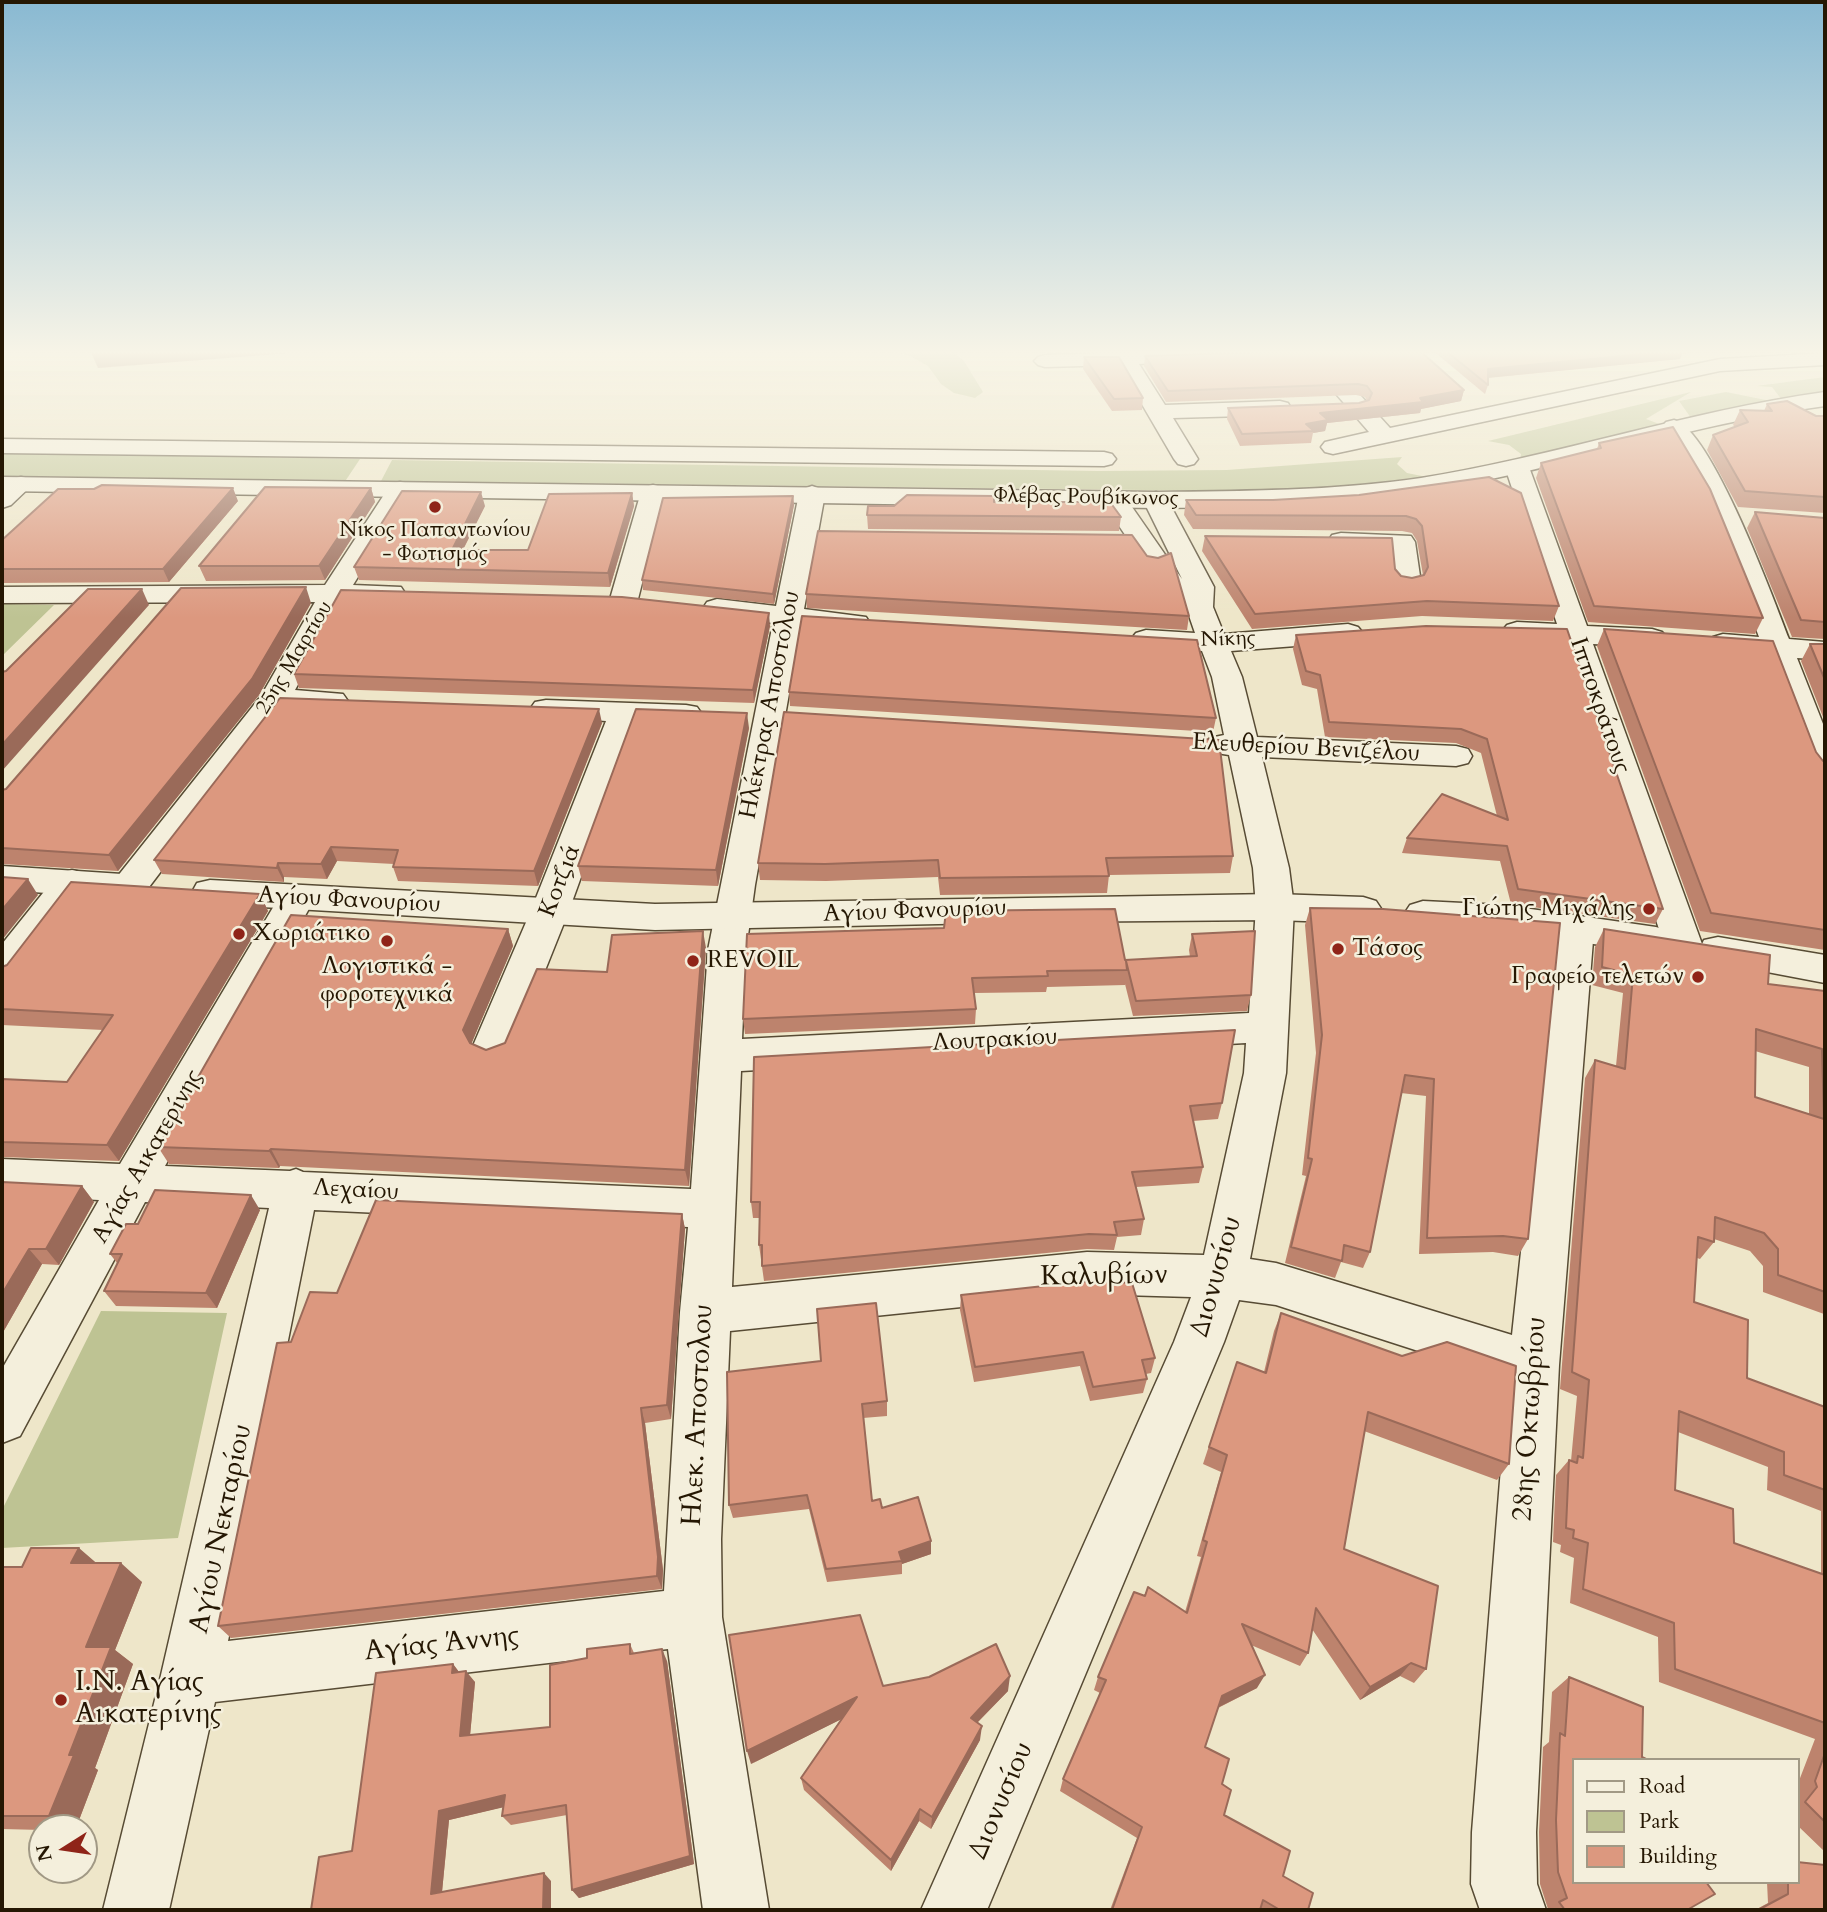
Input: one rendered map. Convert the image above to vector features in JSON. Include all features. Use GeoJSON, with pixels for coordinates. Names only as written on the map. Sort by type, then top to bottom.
{"type":"FeatureCollection","features":[{"type":"Feature","properties":{"kind":"street"},"geometry":{"type":"LineString","coordinates":[[1174,439],[1186,459]]}},
{"type":"Feature","properties":{"kind":"street"},"geometry":{"type":"LineString","coordinates":[[1333,447],[1370,439]]}},
{"type":"Feature","properties":{"kind":"street","name":"Φλέβας Ρουβίκωνος"},"geometry":{"type":"LineString","coordinates":[[8,489],[400,489],[1156,500],[1349,493],[1419,486],[1517,467],[1626,439]]}},
{"type":"Feature","properties":{"kind":"street"},"geometry":{"type":"LineString","coordinates":[[1683,439],[1739,517],[1778,646],[1825,769]]}},
{"type":"Feature","properties":{"kind":"street"},"geometry":{"type":"LineString","coordinates":[[2,446],[1104,459]]}},
{"type":"Feature","properties":{"kind":"street","name":"Ιπποκράτους"},"geometry":{"type":"LineString","coordinates":[[1517,467],[1683,944]]}},
{"type":"Feature","properties":{"kind":"street"},"geometry":{"type":"LineString","coordinates":[[239,520],[264,488]]}},
{"type":"Feature","properties":{"kind":"street","name":"25ης Μαρτίου"},"geometry":{"type":"LineString","coordinates":[[130,886],[275,699],[335,591],[400,489]]}},
{"type":"Feature","properties":{"kind":"street"},"geometry":{"type":"LineString","coordinates":[[623,599],[653,492]]}},
{"type":"Feature","properties":{"kind":"street","name":"Ηλέκτρας Αποστόλου"},"geometry":{"type":"LineString","coordinates":[[732,918],[758,716],[789,617],[812,494]]}},
{"type":"Feature","properties":{"kind":"street","name":"Διονυσίου"},"geometry":{"type":"LineString","coordinates":[[1114,499],[1176,590],[1199,607]]}},
{"type":"Feature","properties":{"kind":"street","name":"Διονυσίου"},"geometry":{"type":"LineString","coordinates":[[954,1910],[1199,1342],[1223,1277],[1265,1073],[1275,907],[1271,868],[1245,746],[1215,643],[1199,607],[1200,587],[1190,539],[1156,500]]}},
{"type":"Feature","properties":{"kind":"street"},"geometry":{"type":"LineString","coordinates":[[1141,540],[1190,539]]}},
{"type":"Feature","properties":{"kind":"street"},"geometry":{"type":"LineString","coordinates":[[1309,540],[1402,542],[1407,583]]}},
{"type":"Feature","properties":{"kind":"street"},"geometry":{"type":"LineString","coordinates":[[151,624],[204,562]]}},
{"type":"Feature","properties":{"kind":"street"},"geometry":{"type":"LineString","coordinates":[[2,595],[335,591],[418,594]]}},
{"type":"Feature","properties":{"kind":"street"},"geometry":{"type":"LineString","coordinates":[[55,625],[84,596]]}},
{"type":"Feature","properties":{"kind":"street"},"geometry":{"type":"LineString","coordinates":[[692,605],[885,625]]}},
{"type":"Feature","properties":{"kind":"street","name":"Νίκης"},"geometry":{"type":"LineString","coordinates":[[1118,638],[1215,643],[1380,630]]}},
{"type":"Feature","properties":{"kind":"street"},"geometry":{"type":"LineString","coordinates":[[1491,631],[1573,633],[1825,651]]}},
{"type":"Feature","properties":{"kind":"street"},"geometry":{"type":"LineString","coordinates":[[275,699],[356,702]]}},
{"type":"Feature","properties":{"kind":"street"},"geometry":{"type":"LineString","coordinates":[[518,708],[758,716]]}},
{"type":"Feature","properties":{"kind":"street","name":"Κοτζιά"},"geometry":{"type":"LineString","coordinates":[[493,1048],[550,913],[625,712]]}},
{"type":"Feature","properties":{"kind":"street","name":"Ελευθερίου Βενιζέλου"},"geometry":{"type":"LineString","coordinates":[[1189,743],[1457,756]]}},
{"type":"Feature","properties":{"kind":"street","name":"Αγίου Φανουρίου"},"geometry":{"type":"LineString","coordinates":[[2,878],[550,913],[732,918],[1032,909],[1275,907],[1503,918],[1683,944],[1825,969]]}},
{"type":"Feature","properties":{"kind":"street"},"geometry":{"type":"LineString","coordinates":[[2,970],[72,883]]}},
{"type":"Feature","properties":{"kind":"street","name":"Αγίας Αικατερίνης"},"geometry":{"type":"LineString","coordinates":[[2,1418],[133,1181],[297,898]]}},
{"type":"Feature","properties":{"kind":"street","name":"Ηλεκ. Αποστολου"},"geometry":{"type":"LineString","coordinates":[[732,918],[727,950],[710,1209],[693,1539],[694,1617],[736,1910]]}},
{"type":"Feature","properties":{"kind":"street","name":"28ης Οκτωβρίου"},"geometry":{"type":"LineString","coordinates":[[1513,1910],[1504,1884],[1504,1832],[1534,1365],[1575,928]]}},
{"type":"Feature","properties":{"kind":"street","name":"Λουτρακίου"},"geometry":{"type":"LineString","coordinates":[[722,1056],[1268,1027]]}},
{"type":"Feature","properties":{"kind":"street","name":"Λεχαίου"},"geometry":{"type":"LineString","coordinates":[[2,1177],[296,1188],[710,1209]]}},
{"type":"Feature","properties":{"kind":"street","name":"Αγίου Νεκταρίου"},"geometry":{"type":"LineString","coordinates":[[136,1910],[191,1675],[296,1188]]}},
{"type":"Feature","properties":{"kind":"street","name":"Καλυβίων"},"geometry":{"type":"LineString","coordinates":[[705,1312],[1087,1273],[1223,1277],[1276,1284],[1534,1365]]}},
{"type":"Feature","properties":{"kind":"street","name":"Αγίας Άννης"},"geometry":{"type":"LineString","coordinates":[[191,1675],[694,1617]]}},
{"type":"Feature","properties":{"kind":"green space"},"geometry":{"type":"Polygon","coordinates":[[[1607,439],[1520,462],[1521,454],[1509,445],[1488,441],[1607,439]]]}},
{"type":"Feature","properties":{"kind":"green space"},"geometry":{"type":"Polygon","coordinates":[[[2,452],[360,459],[346,480],[2,476],[2,452]]]}},
{"type":"Feature","properties":{"kind":"green space"},"geometry":{"type":"Polygon","coordinates":[[[1402,457],[1397,464],[1407,473],[1427,477],[1352,486],[1226,491],[381,481],[392,460],[1099,471],[1227,470],[1402,457]]]}},
{"type":"Feature","properties":{"kind":"green space"},"geometry":{"type":"Polygon","coordinates":[[[2,604],[54,605],[2,656],[2,604]]]}},
{"type":"Feature","properties":{"kind":"green space"},"geometry":{"type":"Polygon","coordinates":[[[101,1311],[227,1313],[178,1538],[2,1548],[2,1510],[101,1311]]]}},
{"type":"Feature","properties":{"kind":"building"},"geometry":{"type":"Polygon","coordinates":[[[1616,439],[1680,439],[1710,489],[1763,618],[1594,606],[1541,463],[1601,448],[1599,443],[1616,439]]]}},
{"type":"Feature","properties":{"kind":"building"},"geometry":{"type":"Polygon","coordinates":[[[1715,439],[1825,439],[1825,497],[1745,491],[1715,439]]]}},
{"type":"Feature","properties":{"kind":"building"},"geometry":{"type":"Polygon","coordinates":[[[1489,477],[1521,493],[1559,606],[1427,601],[1255,614],[1205,536],[1392,538],[1395,569],[1401,576],[1412,578],[1424,575],[1428,567],[1422,526],[1416,519],[1406,516],[1196,515],[1186,500],[1273,500],[1359,495],[1489,477]]]}},
{"type":"Feature","properties":{"kind":"building"},"geometry":{"type":"Polygon","coordinates":[[[102,485],[233,488],[163,569],[2,569],[2,540],[58,489],[94,489],[102,485]]]}},
{"type":"Feature","properties":{"kind":"building"},"geometry":{"type":"Polygon","coordinates":[[[265,487],[371,488],[319,566],[199,566],[265,487]]]}},
{"type":"Feature","properties":{"kind":"building"},"geometry":{"type":"Polygon","coordinates":[[[402,491],[481,492],[452,550],[528,550],[549,494],[632,493],[608,573],[354,567],[402,491]]]}},
{"type":"Feature","properties":{"kind":"building"},"geometry":{"type":"Polygon","coordinates":[[[907,495],[994,496],[994,502],[1110,502],[1121,517],[867,515],[868,506],[894,506],[907,495]]]}},
{"type":"Feature","properties":{"kind":"building"},"geometry":{"type":"Polygon","coordinates":[[[793,496],[773,594],[642,580],[663,498],[793,496]]]}},
{"type":"Feature","properties":{"kind":"building"},"geometry":{"type":"Polygon","coordinates":[[[1755,512],[1825,518],[1825,622],[1801,620],[1755,512]]]}},
{"type":"Feature","properties":{"kind":"building"},"geometry":{"type":"Polygon","coordinates":[[[818,531],[1132,535],[1147,556],[1158,558],[1171,553],[1189,616],[806,594],[818,531]]]}},
{"type":"Feature","properties":{"kind":"building"},"geometry":{"type":"Polygon","coordinates":[[[306,587],[252,679],[109,855],[2,848],[2,790],[6,789],[181,588],[306,587]]]}},
{"type":"Feature","properties":{"kind":"building"},"geometry":{"type":"Polygon","coordinates":[[[88,589],[142,589],[2,745],[2,672],[88,589]]]}},
{"type":"Feature","properties":{"kind":"building"},"geometry":{"type":"Polygon","coordinates":[[[341,590],[622,597],[769,613],[753,690],[294,674],[341,590]]]}},
{"type":"Feature","properties":{"kind":"building"},"geometry":{"type":"Polygon","coordinates":[[[802,616],[1197,640],[1216,718],[789,692],[802,616]]]}},
{"type":"Feature","properties":{"kind":"building"},"geometry":{"type":"Polygon","coordinates":[[[1426,626],[1567,629],[1663,909],[1518,889],[1507,846],[1407,838],[1442,794],[1508,820],[1487,739],[1461,729],[1329,722],[1320,675],[1306,671],[1296,635],[1426,626]]]}},
{"type":"Feature","properties":{"kind":"building"},"geometry":{"type":"Polygon","coordinates":[[[1604,629],[1773,641],[1816,752],[1825,761],[1825,930],[1711,913],[1604,629]]]}},
{"type":"Feature","properties":{"kind":"building"},"geometry":{"type":"Polygon","coordinates":[[[1810,644],[1825,644],[1825,680],[1810,644]]]}},
{"type":"Feature","properties":{"kind":"building"},"geometry":{"type":"Polygon","coordinates":[[[280,698],[599,709],[534,871],[393,867],[398,850],[331,847],[321,864],[278,863],[277,868],[154,860],[280,698]]]}},
{"type":"Feature","properties":{"kind":"building"},"geometry":{"type":"Polygon","coordinates":[[[636,709],[747,713],[716,870],[578,866],[636,709]]]}},
{"type":"Feature","properties":{"kind":"building"},"geometry":{"type":"Polygon","coordinates":[[[784,712],[1219,740],[1233,856],[1106,858],[1109,876],[940,878],[938,860],[825,864],[758,863],[784,712]]]}},
{"type":"Feature","properties":{"kind":"building"},"geometry":{"type":"Polygon","coordinates":[[[2,877],[28,879],[2,910],[2,877]]]}},
{"type":"Feature","properties":{"kind":"building"},"geometry":{"type":"Polygon","coordinates":[[[71,882],[260,894],[107,1145],[2,1142],[2,1079],[67,1082],[113,1015],[2,1009],[2,967],[7,965],[71,882]]]}},
{"type":"Feature","properties":{"kind":"building"},"geometry":{"type":"Polygon","coordinates":[[[1310,908],[1383,909],[1560,923],[1528,1239],[1503,1236],[1427,1238],[1434,1079],[1405,1075],[1370,1252],[1344,1245],[1342,1261],[1291,1247],[1312,1159],[1308,1158],[1322,1035],[1310,908]]]}},
{"type":"Feature","properties":{"kind":"building"},"geometry":{"type":"Polygon","coordinates":[[[1115,909],[1125,960],[1197,956],[1192,934],[1255,931],[1251,995],[1136,1001],[1126,961],[1127,970],[1047,971],[1048,976],[972,978],[976,1009],[743,1019],[747,934],[944,928],[946,911],[1115,909]]]}},
{"type":"Feature","properties":{"kind":"building"},"geometry":{"type":"Polygon","coordinates":[[[291,915],[508,929],[463,1030],[470,1043],[486,1050],[505,1043],[537,969],[607,972],[612,935],[703,931],[685,1170],[271,1149],[158,1147],[291,915]]]}},
{"type":"Feature","properties":{"kind":"building"},"geometry":{"type":"Polygon","coordinates":[[[1604,929],[1770,955],[1768,984],[1825,991],[1825,1292],[1778,1275],[1778,1249],[1764,1233],[1715,1217],[1714,1242],[1698,1237],[1694,1302],[1748,1320],[1747,1378],[1825,1407],[1825,1490],[1784,1475],[1784,1452],[1679,1411],[1675,1490],[1733,1509],[1734,1543],[1825,1575],[1825,1723],[1675,1669],[1674,1623],[1583,1589],[1588,1543],[1573,1538],[1574,1530],[1566,1528],[1569,1460],[1577,1463],[1578,1456],[1583,1458],[1589,1380],[1572,1372],[1595,1060],[1625,1069],[1633,975],[1602,967],[1604,929]],[[1756,1029],[1755,1097],[1824,1119],[1822,1049],[1756,1029]]]}},
{"type":"Feature","properties":{"kind":"building"},"geometry":{"type":"Polygon","coordinates":[[[1235,1030],[1222,1103],[1190,1106],[1203,1167],[1132,1172],[1144,1219],[1114,1222],[1117,1235],[1089,1234],[762,1266],[762,1245],[759,1245],[760,1202],[751,1202],[754,1057],[1235,1030]]]}},
{"type":"Feature","properties":{"kind":"building"},"geometry":{"type":"Polygon","coordinates":[[[2,1182],[82,1186],[46,1249],[29,1249],[2,1294],[2,1182]]]}},
{"type":"Feature","properties":{"kind":"building"},"geometry":{"type":"Polygon","coordinates":[[[155,1190],[251,1195],[206,1293],[104,1291],[122,1254],[110,1254],[126,1224],[138,1224],[155,1190]]]}},
{"type":"Feature","properties":{"kind":"building"},"geometry":{"type":"Polygon","coordinates":[[[376,1200],[682,1214],[667,1405],[641,1408],[658,1557],[657,1576],[218,1626],[277,1343],[291,1342],[310,1292],[337,1293],[376,1200]]]}},
{"type":"Feature","properties":{"kind":"building"},"geometry":{"type":"Polygon","coordinates":[[[1090,1281],[1132,1283],[1155,1358],[1142,1360],[1147,1379],[1093,1387],[1083,1352],[975,1367],[961,1295],[1090,1281]]]}},
{"type":"Feature","properties":{"kind":"building"},"geometry":{"type":"Polygon","coordinates":[[[876,1303],[887,1401],[862,1404],[872,1501],[880,1499],[882,1508],[918,1497],[931,1541],[899,1552],[902,1561],[826,1569],[807,1495],[729,1505],[727,1372],[821,1361],[817,1309],[876,1303]]]}},
{"type":"Feature","properties":{"kind":"building"},"geometry":{"type":"Polygon","coordinates":[[[1281,1313],[1402,1356],[1447,1342],[1516,1366],[1509,1464],[1368,1412],[1344,1549],[1438,1586],[1426,1669],[1411,1663],[1370,1687],[1316,1608],[1308,1653],[1242,1624],[1265,1675],[1222,1696],[1205,1747],[1229,1759],[1222,1784],[1231,1790],[1224,1815],[1290,1851],[1283,1876],[1313,1893],[1308,1910],[1280,1910],[1263,1900],[1260,1910],[1112,1910],[1142,1827],[1063,1779],[1106,1680],[1098,1677],[1134,1592],[1145,1596],[1148,1587],[1187,1613],[1207,1542],[1203,1540],[1227,1455],[1209,1447],[1237,1362],[1266,1373],[1281,1313]]]}},
{"type":"Feature","properties":{"kind":"building","name":"Ι.Ν. Αγίας Αικατερίνης"},"geometry":{"type":"Polygon","coordinates":[[[31,1548],[79,1548],[71,1563],[121,1563],[86,1647],[111,1647],[69,1755],[74,1755],[50,1814],[2,1816],[2,1567],[22,1567],[31,1548]]]}},
{"type":"Feature","properties":{"kind":"building"},"geometry":{"type":"Polygon","coordinates":[[[860,1615],[883,1686],[929,1677],[996,1644],[1010,1676],[971,1718],[982,1726],[932,1817],[920,1809],[891,1860],[801,1778],[857,1697],[747,1751],[729,1635],[860,1615]]]}},
{"type":"Feature","properties":{"kind":"building"},"geometry":{"type":"Polygon","coordinates":[[[630,1644],[630,1654],[662,1649],[690,1856],[572,1890],[566,1805],[502,1816],[505,1795],[439,1811],[431,1894],[544,1873],[543,1910],[311,1910],[319,1857],[352,1851],[376,1673],[453,1664],[452,1673],[466,1671],[460,1736],[550,1727],[550,1665],[587,1658],[587,1649],[630,1644]]]}},
{"type":"Feature","properties":{"kind":"building"},"geometry":{"type":"Polygon","coordinates":[[[1569,1677],[1643,1707],[1644,1758],[1572,1758],[1572,1884],[1708,1884],[1715,1894],[1687,1910],[1565,1910],[1559,1902],[1567,1898],[1558,1872],[1556,1820],[1560,1733],[1565,1736],[1569,1677]]]}},
{"type":"Feature","properties":{"kind":"building"},"geometry":{"type":"Polygon","coordinates":[[[1825,1753],[1825,1822],[1805,1802],[1817,1787],[1815,1781],[1825,1753]]]}},
{"type":"Feature","properties":{"kind":"building"},"geometry":{"type":"Polygon","coordinates":[[[1799,1862],[1825,1865],[1825,1910],[1758,1910],[1788,1894],[1788,1884],[1799,1884],[1799,1862]]]}},
{"type":"Feature","properties":{"kind":"place","name":"Νίκος Παπαντωνίου - Φωτισμός"},"geometry":{"type":"Point","coordinates":[435,507]}},
{"type":"Feature","properties":{"kind":"place","name":"Γιώτης Μιχάλης"},"geometry":{"type":"Point","coordinates":[1649,909]}},
{"type":"Feature","properties":{"kind":"place","name":"Χωριάτικο"},"geometry":{"type":"Point","coordinates":[239,934]}},
{"type":"Feature","properties":{"kind":"place","name":"Λογιστικά - φοροτεχνικά"},"geometry":{"type":"Point","coordinates":[387,941]}},
{"type":"Feature","properties":{"kind":"place","name":"Τάσος"},"geometry":{"type":"Point","coordinates":[1338,949]}},
{"type":"Feature","properties":{"kind":"place","name":"REVOIL"},"geometry":{"type":"Point","coordinates":[693,961]}},
{"type":"Feature","properties":{"kind":"place","name":"Γραφείο τελετών"},"geometry":{"type":"Point","coordinates":[1698,977]}},
{"type":"Feature","properties":{"kind":"place","name":"Ι.Ν. Αγίας Αικατερίνης"},"geometry":{"type":"Point","coordinates":[61,1700]}}]}
